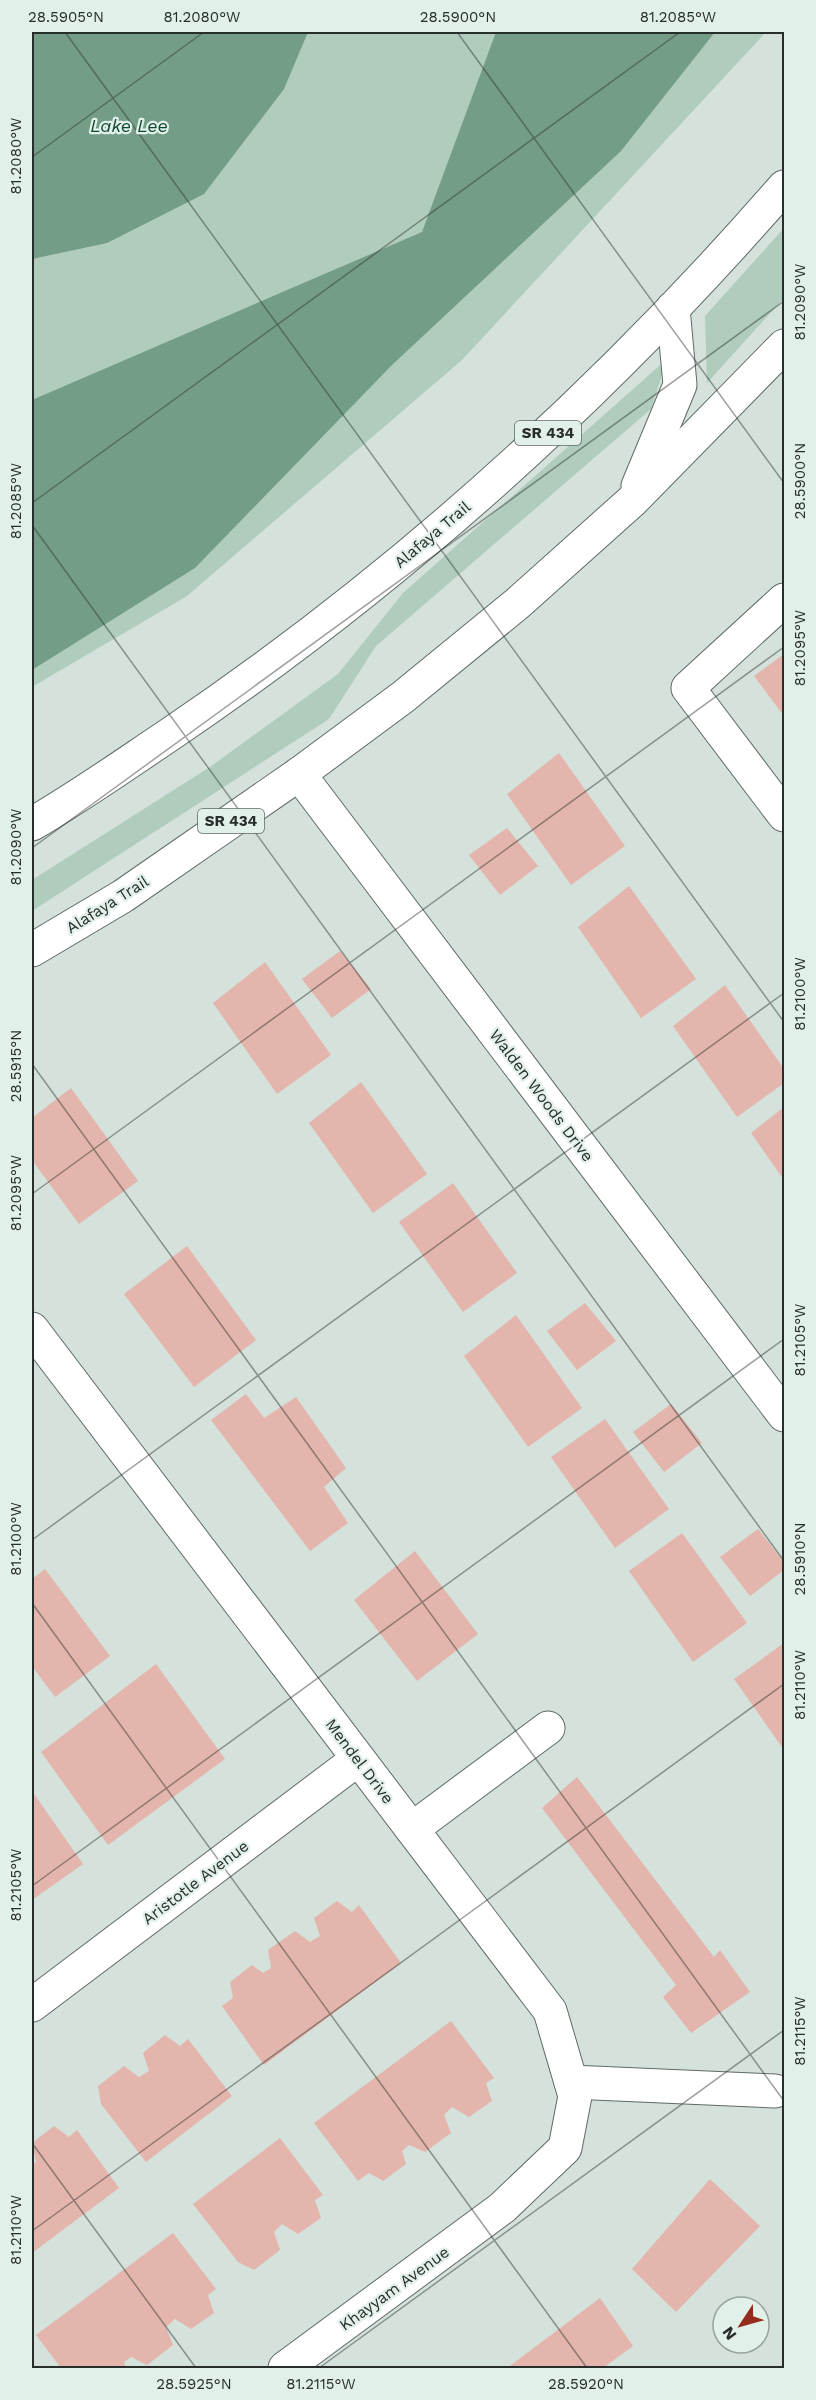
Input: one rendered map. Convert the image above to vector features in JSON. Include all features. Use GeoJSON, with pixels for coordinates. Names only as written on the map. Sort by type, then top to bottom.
{"type":"FeatureCollection","features":[{"type":"Feature","properties":{"kind":"street","name":"Alafaya Trail"},"geometry":{"type":"LineString","coordinates":[[32,824],[63,806],[237,689],[441,528],[560,422],[673,308],[784,187]]}},
{"type":"Feature","properties":{"kind":"street"},"geometry":{"type":"LineString","coordinates":[[632,501],[680,386],[673,308]]}},
{"type":"Feature","properties":{"kind":"street","name":"Alafaya Trail"},"geometry":{"type":"LineString","coordinates":[[32,950],[123,896],[299,774],[403,697],[518,603],[632,501],[784,346]]}},
{"type":"Feature","properties":{"kind":"street"},"geometry":{"type":"LineString","coordinates":[[784,600],[688,688],[784,815]]}},
{"type":"Feature","properties":{"kind":"street","name":"Walden Woods Drive"},"geometry":{"type":"LineString","coordinates":[[299,774],[784,1415]]}},
{"type":"Feature","properties":{"kind":"street","name":"Mendel Drive"},"geometry":{"type":"LineString","coordinates":[[32,1329],[550,2011],[575,2096],[565,2148],[502,2208]]}},
{"type":"Feature","properties":{"kind":"street"},"geometry":{"type":"LineString","coordinates":[[412,1829],[548,1728]]}},
{"type":"Feature","properties":{"kind":"street","name":"Aristotle Avenue"},"geometry":{"type":"LineString","coordinates":[[32,2005],[358,1759]]}},
{"type":"Feature","properties":{"kind":"street"},"geometry":{"type":"LineString","coordinates":[[571,2082],[775,2091]]}},
{"type":"Feature","properties":{"kind":"street","name":"Khayyam Avenue"},"geometry":{"type":"LineString","coordinates":[[285,2368],[502,2208]]}},
{"type":"Feature","properties":{"kind":"shaded area"},"geometry":{"type":"Polygon","coordinates":[[[32,32],[766,32],[462,360],[187,596],[32,687],[32,32]]]}},
{"type":"Feature","properties":{"kind":"shaded area"},"geometry":{"type":"Polygon","coordinates":[[[784,228],[784,298],[707,383],[705,316],[784,228]]]}},
{"type":"Feature","properties":{"kind":"shaded area"},"geometry":{"type":"Polygon","coordinates":[[[667,359],[651,409],[376,646],[329,719],[32,911],[32,880],[210,767],[338,674],[403,593],[667,359]]]}},
{"type":"Feature","properties":{"kind":"water","name":"Lake Lee"},"geometry":{"type":"Polygon","coordinates":[[[32,32],[308,32],[284,89],[204,194],[107,243],[32,259],[32,32]]]}},
{"type":"Feature","properties":{"kind":"water"},"geometry":{"type":"Polygon","coordinates":[[[496,32],[715,32],[621,151],[392,365],[195,568],[32,670],[32,400],[422,232],[496,32]]]}},
{"type":"Feature","properties":{"kind":"building"},"geometry":{"type":"Polygon","coordinates":[[[784,654],[784,716],[754,676],[784,654]]]}},
{"type":"Feature","properties":{"kind":"building"},"geometry":{"type":"Polygon","coordinates":[[[559,753],[625,846],[571,885],[507,794],[559,753]]]}},
{"type":"Feature","properties":{"kind":"building"},"geometry":{"type":"Polygon","coordinates":[[[507,828],[538,866],[500,895],[469,855],[507,828]]]}},
{"type":"Feature","properties":{"kind":"building"},"geometry":{"type":"Polygon","coordinates":[[[629,886],[696,979],[641,1018],[578,927],[629,886]]]}},
{"type":"Feature","properties":{"kind":"building"},"geometry":{"type":"Polygon","coordinates":[[[340,951],[371,989],[332,1018],[302,979],[340,951]]]}},
{"type":"Feature","properties":{"kind":"building"},"geometry":{"type":"Polygon","coordinates":[[[265,962],[331,1055],[277,1094],[213,1003],[265,962]]]}},
{"type":"Feature","properties":{"kind":"building"},"geometry":{"type":"Polygon","coordinates":[[[725,985],[784,1069],[784,1083],[737,1117],[673,1026],[725,985]]]}},
{"type":"Feature","properties":{"kind":"building"},"geometry":{"type":"Polygon","coordinates":[[[361,1082],[427,1174],[373,1213],[309,1123],[361,1082]]]}},
{"type":"Feature","properties":{"kind":"building"},"geometry":{"type":"Polygon","coordinates":[[[71,1088],[138,1181],[79,1224],[32,1160],[32,1118],[71,1088]]]}},
{"type":"Feature","properties":{"kind":"building"},"geometry":{"type":"Polygon","coordinates":[[[784,1107],[784,1180],[751,1133],[784,1107]]]}},
{"type":"Feature","properties":{"kind":"building"},"geometry":{"type":"Polygon","coordinates":[[[453,1183],[517,1273],[463,1312],[399,1222],[453,1183]]]}},
{"type":"Feature","properties":{"kind":"building"},"geometry":{"type":"Polygon","coordinates":[[[187,1246],[256,1340],[194,1387],[124,1294],[187,1246]]]}},
{"type":"Feature","properties":{"kind":"building"},"geometry":{"type":"Polygon","coordinates":[[[585,1303],[616,1341],[577,1370],[547,1331],[585,1303]]]}},
{"type":"Feature","properties":{"kind":"building"},"geometry":{"type":"Polygon","coordinates":[[[516,1315],[582,1408],[528,1447],[464,1356],[516,1315]]]}},
{"type":"Feature","properties":{"kind":"building"},"geometry":{"type":"Polygon","coordinates":[[[246,1394],[264,1418],[296,1397],[346,1468],[324,1487],[348,1523],[310,1551],[211,1420],[246,1394]]]}},
{"type":"Feature","properties":{"kind":"building"},"geometry":{"type":"Polygon","coordinates":[[[671,1404],[702,1443],[664,1472],[633,1432],[671,1404]]]}},
{"type":"Feature","properties":{"kind":"building"},"geometry":{"type":"Polygon","coordinates":[[[605,1419],[669,1509],[615,1548],[551,1457],[605,1419]]]}},
{"type":"Feature","properties":{"kind":"building"},"geometry":{"type":"Polygon","coordinates":[[[758,1529],[784,1562],[784,1570],[750,1596],[720,1557],[758,1529]]]}},
{"type":"Feature","properties":{"kind":"building"},"geometry":{"type":"Polygon","coordinates":[[[682,1533],[747,1623],[693,1662],[629,1571],[682,1533]]]}},
{"type":"Feature","properties":{"kind":"building"},"geometry":{"type":"Polygon","coordinates":[[[415,1551],[478,1634],[417,1681],[354,1600],[415,1551]]]}},
{"type":"Feature","properties":{"kind":"building"},"geometry":{"type":"Polygon","coordinates":[[[45,1569],[110,1656],[55,1697],[32,1666],[32,1579],[45,1569]]]}},
{"type":"Feature","properties":{"kind":"building"},"geometry":{"type":"Polygon","coordinates":[[[784,1643],[784,1750],[734,1679],[784,1643]]]}},
{"type":"Feature","properties":{"kind":"building"},"geometry":{"type":"Polygon","coordinates":[[[156,1664],[225,1759],[108,1845],[41,1752],[156,1664]]]}},
{"type":"Feature","properties":{"kind":"building"},"geometry":{"type":"Polygon","coordinates":[[[577,1777],[714,1957],[720,1950],[750,1992],[691,2033],[663,1997],[676,1985],[542,1808],[577,1777]]]}},
{"type":"Feature","properties":{"kind":"building"},"geometry":{"type":"Polygon","coordinates":[[[32,1791],[83,1864],[32,1900],[32,1791]]]}},
{"type":"Feature","properties":{"kind":"building"},"geometry":{"type":"Polygon","coordinates":[[[337,1901],[352,1912],[359,1905],[401,1963],[264,2065],[222,2006],[233,1998],[230,1982],[252,1965],[263,1973],[271,1968],[268,1950],[295,1931],[310,1942],[320,1936],[314,1918],[337,1901]]]}},
{"type":"Feature","properties":{"kind":"building"},"geometry":{"type":"Polygon","coordinates":[[[451,2021],[494,2078],[486,2083],[492,2101],[469,2117],[452,2107],[444,2115],[451,2133],[425,2152],[409,2145],[402,2151],[406,2164],[383,2181],[369,2173],[358,2181],[314,2123],[451,2021]]]}},
{"type":"Feature","properties":{"kind":"building"},"geometry":{"type":"Polygon","coordinates":[[[165,2035],[180,2046],[188,2039],[232,2096],[146,2162],[101,2104],[98,2086],[124,2066],[139,2077],[149,2071],[143,2053],[165,2035]]]}},
{"type":"Feature","properties":{"kind":"building"},"geometry":{"type":"Polygon","coordinates":[[[54,2126],[69,2137],[77,2130],[119,2188],[32,2253],[32,2165],[36,2162],[32,2143],[54,2126]]]}},
{"type":"Feature","properties":{"kind":"building"},"geometry":{"type":"Polygon","coordinates":[[[280,2138],[323,2195],[315,2200],[321,2218],[298,2234],[282,2224],[274,2232],[280,2250],[254,2270],[238,2262],[193,2204],[280,2138]]]}},
{"type":"Feature","properties":{"kind":"building"},"geometry":{"type":"Polygon","coordinates":[[[710,2179],[760,2226],[676,2312],[632,2269],[710,2179]]]}},
{"type":"Feature","properties":{"kind":"building"},"geometry":{"type":"Polygon","coordinates":[[[173,2233],[216,2289],[208,2295],[214,2313],[191,2329],[175,2319],[166,2327],[173,2345],[147,2365],[131,2357],[124,2362],[126,2368],[61,2368],[36,2335],[173,2233]]]}},
{"type":"Feature","properties":{"kind":"building"},"geometry":{"type":"Polygon","coordinates":[[[600,2298],[633,2346],[603,2368],[507,2368],[600,2298]]]}}]}
